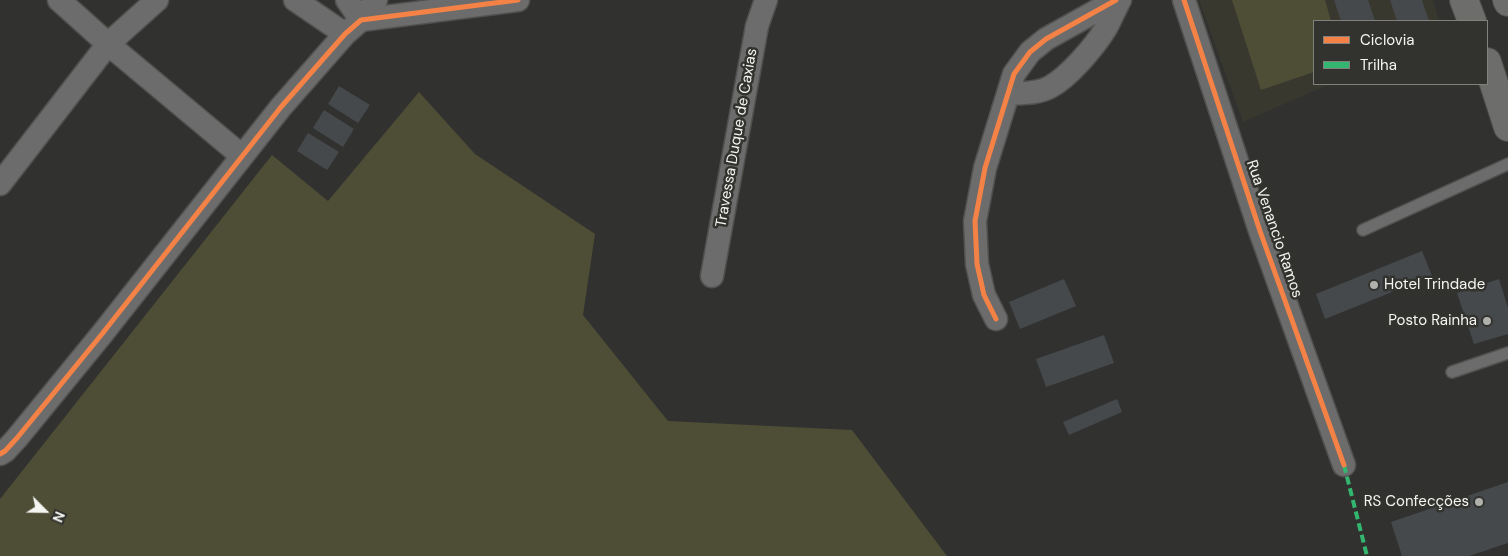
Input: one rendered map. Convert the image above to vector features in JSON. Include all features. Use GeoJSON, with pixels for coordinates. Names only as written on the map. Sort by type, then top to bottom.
{"type":"FeatureCollection","features":[{"type":"Feature","properties":{"kind":"main road"},"geometry":{"type":"LineString","coordinates":[[1464,0],[1472,20]]}},
{"type":"Feature","properties":{"kind":"main road"},"geometry":{"type":"LineString","coordinates":[[1488,65],[1508,127]]}},
{"type":"Feature","properties":{"kind":"street"},"geometry":{"type":"LineString","coordinates":[[59,0],[108,44],[242,156]]}},
{"type":"Feature","properties":{"kind":"street"},"geometry":{"type":"LineString","coordinates":[[0,184],[108,44],[157,0]]}},
{"type":"Feature","properties":{"kind":"street"},"geometry":{"type":"LineString","coordinates":[[296,0],[353,27],[518,0]]}},
{"type":"Feature","properties":{"kind":"street"},"geometry":{"type":"LineString","coordinates":[[347,0],[353,27]]}},
{"type":"Feature","properties":{"kind":"street"},"geometry":{"type":"LineString","coordinates":[[0,454],[17,438],[102,334],[281,107],[376,0]]}},
{"type":"Feature","properties":{"kind":"street","name":"Travessa Duque de Caxias"},"geometry":{"type":"LineString","coordinates":[[712,276],[757,26],[766,0]]}},
{"type":"Feature","properties":{"kind":"street"},"geometry":{"type":"LineString","coordinates":[[1008,94],[1036,92],[1049,88],[1068,74],[1102,34],[1118,0]]}},
{"type":"Feature","properties":{"kind":"street"},"geometry":{"type":"LineString","coordinates":[[996,319],[984,295],[977,264],[975,221],[985,168],[1014,74],[1030,52],[1046,39],[1118,0]]}},
{"type":"Feature","properties":{"kind":"street","name":"Rua Venancio Ramos"},"geometry":{"type":"LineString","coordinates":[[1184,0],[1260,231],[1344,465]]}},
{"type":"Feature","properties":{"kind":"lane"},"geometry":{"type":"LineString","coordinates":[[1363,230],[1508,164]]}},
{"type":"Feature","properties":{"kind":"lane"},"geometry":{"type":"LineString","coordinates":[[1452,372],[1508,353]]}},
{"type":"Feature","properties":{"kind":"shaded area"},"geometry":{"type":"Polygon","coordinates":[[[1199,0],[1433,0],[1439,20],[1313,20],[1313,85],[1328,85],[1243,122],[1199,0]]]}},
{"type":"Feature","properties":{"kind":"green space"},"geometry":{"type":"Polygon","coordinates":[[[1232,0],[1325,0],[1331,20],[1313,20],[1313,72],[1261,90],[1232,0]]]}},
{"type":"Feature","properties":{"kind":"green space"},"geometry":{"type":"Polygon","coordinates":[[[419,92],[475,154],[595,234],[583,315],[668,421],[852,430],[947,556],[0,556],[0,499],[272,155],[328,201],[419,92]]]}},
{"type":"Feature","properties":{"kind":"building"},"geometry":{"type":"Polygon","coordinates":[[[1334,0],[1368,0],[1375,20],[1341,20],[1334,0]]]}},
{"type":"Feature","properties":{"kind":"building"},"geometry":{"type":"Polygon","coordinates":[[[1390,0],[1422,0],[1429,20],[1397,20],[1390,0]]]}},
{"type":"Feature","properties":{"kind":"building"},"geometry":{"type":"Polygon","coordinates":[[[339,86],[370,105],[358,123],[328,104],[339,86]]]}},
{"type":"Feature","properties":{"kind":"building"},"geometry":{"type":"Polygon","coordinates":[[[324,110],[354,129],[343,147],[313,128],[324,110]]]}},
{"type":"Feature","properties":{"kind":"building"},"geometry":{"type":"Polygon","coordinates":[[[308,133],[339,152],[327,170],[297,151],[308,133]]]}},
{"type":"Feature","properties":{"kind":"building","name":"Hotel Trindade"},"geometry":{"type":"Polygon","coordinates":[[[1422,251],[1432,276],[1325,319],[1316,294],[1422,251]]]}},
{"type":"Feature","properties":{"kind":"building"},"geometry":{"type":"Polygon","coordinates":[[[1064,279],[1076,306],[1020,329],[1009,302],[1064,279]]]}},
{"type":"Feature","properties":{"kind":"building","name":"Posto Rainha"},"geometry":{"type":"Polygon","coordinates":[[[1499,279],[1508,308],[1508,334],[1474,344],[1457,293],[1499,279]]]}},
{"type":"Feature","properties":{"kind":"building"},"geometry":{"type":"Polygon","coordinates":[[[1104,335],[1114,363],[1046,387],[1036,359],[1104,335]]]}},
{"type":"Feature","properties":{"kind":"building"},"geometry":{"type":"Polygon","coordinates":[[[1117,399],[1122,412],[1069,435],[1063,422],[1117,399]]]}},
{"type":"Feature","properties":{"kind":"building","name":"RS Confecções"},"geometry":{"type":"Polygon","coordinates":[[[1508,482],[1508,543],[1469,556],[1402,556],[1391,522],[1508,482]]]}},
{"type":"Feature","properties":{"kind":"marked path"},"geometry":{"type":"LineString","coordinates":[[1344,465],[1367,556]]}},
{"type":"Feature","properties":{"kind":"cycle path"},"geometry":{"type":"LineString","coordinates":[[0,454],[17,438],[102,334],[281,107],[345,34],[361,20],[518,0]]}},
{"type":"Feature","properties":{"kind":"cycle path"},"geometry":{"type":"LineString","coordinates":[[996,319],[984,295],[977,264],[975,221],[985,168],[1014,74],[1030,52],[1046,39],[1116,0]]}},
{"type":"Feature","properties":{"kind":"cycle path"},"geometry":{"type":"LineString","coordinates":[[1184,0],[1260,231],[1344,465]]}},
{"type":"Feature","properties":{"kind":"place","name":"Hotel Trindade"},"geometry":{"type":"Point","coordinates":[1374,285]}},
{"type":"Feature","properties":{"kind":"place","name":"Posto Rainha"},"geometry":{"type":"Point","coordinates":[1487,321]}},
{"type":"Feature","properties":{"kind":"place","name":"RS Confecções"},"geometry":{"type":"Point","coordinates":[1479,502]}}]}
